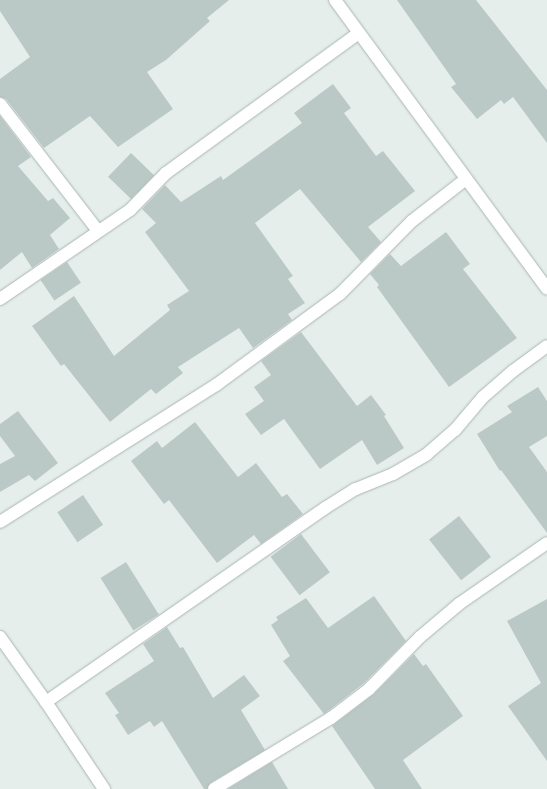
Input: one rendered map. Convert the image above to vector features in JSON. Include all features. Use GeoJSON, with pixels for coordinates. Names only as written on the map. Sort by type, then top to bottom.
{"type":"FeatureCollection","features":[{"type":"Feature","properties":{"kind":"street"},"geometry":{"type":"LineString","coordinates":[[335,0],[547,289]]}},
{"type":"Feature","properties":{"kind":"street"},"geometry":{"type":"LineString","coordinates":[[0,299],[130,210],[166,173],[358,33]]}},
{"type":"Feature","properties":{"kind":"street"},"geometry":{"type":"LineString","coordinates":[[0,104],[98,231]]}},
{"type":"Feature","properties":{"kind":"street"},"geometry":{"type":"LineString","coordinates":[[0,522],[216,385],[340,294],[412,221],[466,179]]}},
{"type":"Feature","properties":{"kind":"street"},"geometry":{"type":"LineString","coordinates":[[46,702],[325,508],[356,489],[393,474],[427,454],[455,430],[483,397],[513,371],[547,346]]}},
{"type":"Feature","properties":{"kind":"street"},"geometry":{"type":"LineString","coordinates":[[214,789],[331,718],[369,689],[420,637],[459,604],[547,544]]}},
{"type":"Feature","properties":{"kind":"street"},"geometry":{"type":"LineString","coordinates":[[0,637],[46,702],[104,789]]}},
{"type":"Feature","properties":{"kind":"building"},"geometry":{"type":"Polygon","coordinates":[[[0,0],[229,0],[207,18],[210,21],[166,60],[147,72],[173,109],[118,147],[90,116],[44,148],[6,99],[0,97],[0,79],[30,57],[0,11],[0,0]]]}},
{"type":"Feature","properties":{"kind":"building"},"geometry":{"type":"Polygon","coordinates":[[[397,0],[476,0],[547,90],[547,143],[513,97],[504,104],[501,100],[477,119],[451,87],[456,84],[397,0]]]}},
{"type":"Feature","properties":{"kind":"building"},"geometry":{"type":"Polygon","coordinates":[[[333,84],[351,108],[344,113],[376,156],[383,151],[415,191],[368,227],[381,242],[361,262],[300,189],[255,223],[293,276],[288,279],[305,303],[288,314],[292,320],[253,348],[239,328],[178,367],[183,373],[156,394],[151,389],[110,422],[64,364],[61,366],[32,326],[74,296],[114,356],[170,310],[167,305],[189,291],[145,232],[156,223],[142,209],[165,185],[181,202],[221,176],[223,180],[302,123],[294,113],[333,84]]]}},
{"type":"Feature","properties":{"kind":"building"},"geometry":{"type":"Polygon","coordinates":[[[0,116],[31,157],[18,166],[48,201],[53,198],[70,218],[50,235],[59,249],[32,268],[22,252],[0,270],[0,116]]]}},
{"type":"Feature","properties":{"kind":"building"},"geometry":{"type":"Polygon","coordinates":[[[131,153],[154,175],[131,199],[108,177],[131,153]]]}},
{"type":"Feature","properties":{"kind":"building"},"geometry":{"type":"Polygon","coordinates":[[[446,232],[470,264],[463,269],[517,338],[449,387],[377,287],[379,285],[370,274],[390,254],[401,266],[446,232]]]}},
{"type":"Feature","properties":{"kind":"building"},"geometry":{"type":"Polygon","coordinates":[[[67,262],[81,283],[54,301],[40,280],[67,262]]]}},
{"type":"Feature","properties":{"kind":"building"},"geometry":{"type":"Polygon","coordinates":[[[301,332],[357,406],[371,395],[386,415],[384,416],[404,448],[377,465],[362,440],[320,469],[284,419],[261,435],[245,414],[264,401],[254,387],[271,375],[261,361],[301,332]]]}},
{"type":"Feature","properties":{"kind":"building"},"geometry":{"type":"Polygon","coordinates":[[[538,387],[547,401],[547,436],[529,447],[547,472],[547,533],[501,470],[500,471],[477,434],[512,412],[507,406],[538,387]]]}},
{"type":"Feature","properties":{"kind":"building"},"geometry":{"type":"Polygon","coordinates":[[[18,411],[58,463],[35,481],[29,475],[0,492],[0,464],[15,456],[0,436],[0,424],[18,411]]]}},
{"type":"Feature","properties":{"kind":"building"},"geometry":{"type":"Polygon","coordinates":[[[195,422],[238,477],[256,463],[282,497],[287,494],[303,514],[261,544],[254,535],[217,563],[169,500],[164,504],[131,461],[157,441],[162,448],[195,422]]]}},
{"type":"Feature","properties":{"kind":"building"},"geometry":{"type":"Polygon","coordinates":[[[83,495],[103,525],[77,542],[57,512],[83,495]]]}},
{"type":"Feature","properties":{"kind":"building"},"geometry":{"type":"Polygon","coordinates":[[[459,516],[491,557],[461,580],[429,539],[459,516]]]}},
{"type":"Feature","properties":{"kind":"building"},"geometry":{"type":"Polygon","coordinates":[[[301,534],[330,572],[300,595],[271,557],[301,534]]]}},
{"type":"Feature","properties":{"kind":"building"},"geometry":{"type":"Polygon","coordinates":[[[126,562],[159,615],[133,630],[101,578],[126,562]]]}},
{"type":"Feature","properties":{"kind":"building"},"geometry":{"type":"Polygon","coordinates":[[[374,596],[406,641],[364,683],[324,714],[283,661],[290,656],[271,625],[278,620],[276,617],[306,598],[328,628],[374,596]]]}},
{"type":"Feature","properties":{"kind":"building"},"geometry":{"type":"Polygon","coordinates":[[[547,599],[547,761],[508,706],[541,683],[507,621],[547,599]]]}},
{"type":"Feature","properties":{"kind":"building"},"geometry":{"type":"Polygon","coordinates":[[[167,627],[180,648],[183,647],[213,698],[244,675],[260,696],[241,710],[265,750],[210,783],[207,789],[204,789],[162,721],[154,727],[150,721],[128,735],[115,715],[119,713],[105,693],[154,661],[143,644],[167,627]]]}},
{"type":"Feature","properties":{"kind":"building"},"geometry":{"type":"Polygon","coordinates":[[[414,654],[423,666],[426,664],[463,716],[403,760],[422,789],[375,789],[332,726],[374,694],[414,654]]]}},
{"type":"Feature","properties":{"kind":"building"},"geometry":{"type":"Polygon","coordinates":[[[272,762],[288,789],[228,789],[272,762]]]}}]}
